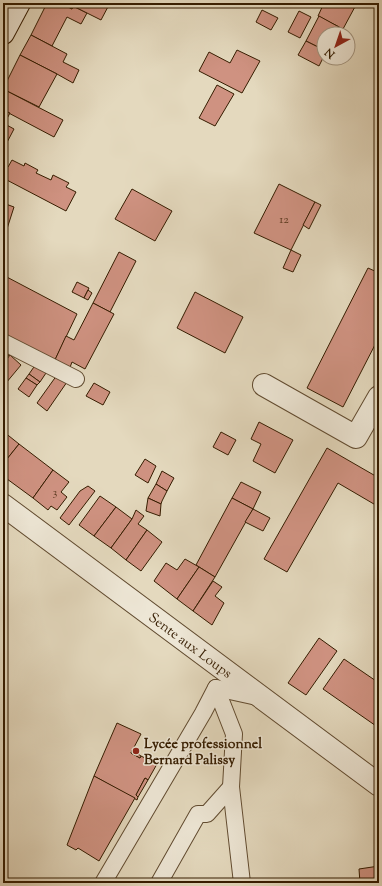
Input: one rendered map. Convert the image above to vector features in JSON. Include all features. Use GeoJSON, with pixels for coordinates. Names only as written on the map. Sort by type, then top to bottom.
{"type":"FeatureCollection","features":[{"type":"Feature","properties":{"kind":"street"},"geometry":{"type":"LineString","coordinates":[[3,33],[19,3]]}},
{"type":"Feature","properties":{"kind":"street"},"geometry":{"type":"LineString","coordinates":[[264,385],[356,437],[379,397]]}},
{"type":"Feature","properties":{"kind":"street","name":"Sente aux Loups"},"geometry":{"type":"LineString","coordinates":[[3,505],[379,784]]}},
{"type":"Feature","properties":{"kind":"lane"},"geometry":{"type":"LineString","coordinates":[[3,342],[76,379]]}},
{"type":"Feature","properties":{"kind":"lane"},"geometry":{"type":"LineString","coordinates":[[216,688],[262,698]]}},
{"type":"Feature","properties":{"kind":"lane"},"geometry":{"type":"LineString","coordinates":[[216,688],[234,734],[231,787],[242,883]]}},
{"type":"Feature","properties":{"kind":"lane"},"geometry":{"type":"LineString","coordinates":[[103,883],[203,713],[216,688]]}},
{"type":"Feature","properties":{"kind":"lane"},"geometry":{"type":"LineString","coordinates":[[159,883],[198,814],[208,814],[231,787]]}},
{"type":"Feature","properties":{"kind":"building"},"geometry":{"type":"Polygon","coordinates":[[[47,3],[61,3],[72,9],[73,6],[87,13],[81,24],[67,17],[52,46],[31,35],[47,3]]]}},
{"type":"Feature","properties":{"kind":"building"},"geometry":{"type":"Polygon","coordinates":[[[61,3],[110,3],[101,20],[73,6],[72,9],[61,3]]]}},
{"type":"Feature","properties":{"kind":"building"},"geometry":{"type":"Polygon","coordinates":[[[324,3],[357,3],[345,26],[337,26],[318,16],[324,3]]]}},
{"type":"Feature","properties":{"kind":"building"},"geometry":{"type":"Polygon","coordinates":[[[262,10],[278,18],[271,30],[256,22],[262,10]]]}},
{"type":"Feature","properties":{"kind":"building"},"geometry":{"type":"Polygon","coordinates":[[[299,11],[311,17],[300,38],[288,32],[299,11]]]}},
{"type":"Feature","properties":{"kind":"building"},"geometry":{"type":"Polygon","coordinates":[[[319,16],[337,26],[316,26],[316,46],[306,41],[319,16]]]}},
{"type":"Feature","properties":{"kind":"building"},"geometry":{"type":"Polygon","coordinates":[[[31,35],[67,54],[63,62],[79,70],[73,83],[20,55],[31,35]]]}},
{"type":"Feature","properties":{"kind":"building"},"geometry":{"type":"Polygon","coordinates":[[[306,41],[316,46],[316,64],[298,55],[306,41]]]}},
{"type":"Feature","properties":{"kind":"building"},"geometry":{"type":"Polygon","coordinates":[[[237,50],[260,61],[242,93],[199,71],[209,52],[230,63],[237,50]]]}},
{"type":"Feature","properties":{"kind":"building"},"geometry":{"type":"Polygon","coordinates":[[[20,55],[57,74],[39,107],[3,89],[20,55]]]}},
{"type":"Feature","properties":{"kind":"building"},"geometry":{"type":"Polygon","coordinates":[[[217,85],[234,94],[215,126],[199,118],[217,85]]]}},
{"type":"Feature","properties":{"kind":"building"},"geometry":{"type":"Polygon","coordinates":[[[3,89],[63,120],[54,137],[3,110],[3,89]]]}},
{"type":"Feature","properties":{"kind":"building"},"geometry":{"type":"Polygon","coordinates":[[[3,110],[10,113],[4,124],[3,123],[3,110]]]}},
{"type":"Feature","properties":{"kind":"building"},"geometry":{"type":"Polygon","coordinates":[[[3,123],[14,129],[3,150],[3,123]]]}},
{"type":"Feature","properties":{"kind":"building"},"geometry":{"type":"Polygon","coordinates":[[[12,160],[24,166],[25,163],[38,170],[36,173],[51,180],[53,175],[69,183],[66,187],[76,192],[66,211],[3,178],[3,165],[8,167],[12,160]]]}},
{"type":"Feature","properties":{"kind":"building"},"geometry":{"type":"Polygon","coordinates":[[[279,184],[315,202],[291,250],[254,233],[279,184]]]}},
{"type":"Feature","properties":{"kind":"building"},"geometry":{"type":"Polygon","coordinates":[[[132,189],[172,211],[155,241],[115,219],[132,189]]]}},
{"type":"Feature","properties":{"kind":"building"},"geometry":{"type":"Polygon","coordinates":[[[315,202],[321,205],[309,229],[303,225],[315,202]]]}},
{"type":"Feature","properties":{"kind":"building"},"geometry":{"type":"Polygon","coordinates":[[[3,203],[14,207],[5,235],[3,235],[3,203]]]}},
{"type":"Feature","properties":{"kind":"building"},"geometry":{"type":"Polygon","coordinates":[[[291,250],[301,255],[293,272],[283,268],[291,250]]]}},
{"type":"Feature","properties":{"kind":"building"},"geometry":{"type":"Polygon","coordinates":[[[119,252],[136,261],[110,312],[93,303],[119,252]]]}},
{"type":"Feature","properties":{"kind":"building"},"geometry":{"type":"Polygon","coordinates":[[[368,268],[377,272],[379,268],[379,337],[343,407],[307,388],[368,268]]]}},
{"type":"Feature","properties":{"kind":"building"},"geometry":{"type":"Polygon","coordinates":[[[3,275],[77,314],[54,362],[3,335],[3,275]]]}},
{"type":"Feature","properties":{"kind":"building"},"geometry":{"type":"Polygon","coordinates":[[[77,282],[89,288],[84,298],[72,292],[77,282]]]}},
{"type":"Feature","properties":{"kind":"building"},"geometry":{"type":"Polygon","coordinates":[[[88,290],[92,293],[88,300],[84,298],[88,290]]]}},
{"type":"Feature","properties":{"kind":"building"},"geometry":{"type":"Polygon","coordinates":[[[195,292],[243,317],[225,353],[177,328],[195,292]]]}},
{"type":"Feature","properties":{"kind":"building"},"geometry":{"type":"Polygon","coordinates":[[[93,303],[114,314],[85,369],[72,362],[69,370],[54,362],[66,336],[74,340],[93,303]]]}},
{"type":"Feature","properties":{"kind":"building"},"geometry":{"type":"Polygon","coordinates":[[[3,346],[12,351],[3,362],[3,346]]]}},
{"type":"Feature","properties":{"kind":"building"},"geometry":{"type":"Polygon","coordinates":[[[10,355],[21,365],[6,383],[3,381],[3,364],[10,355]]]}},
{"type":"Feature","properties":{"kind":"building"},"geometry":{"type":"Polygon","coordinates":[[[36,364],[48,370],[40,382],[29,374],[36,364]]]}},
{"type":"Feature","properties":{"kind":"building"},"geometry":{"type":"Polygon","coordinates":[[[29,374],[40,382],[37,385],[26,378],[29,374]]]}},
{"type":"Feature","properties":{"kind":"building"},"geometry":{"type":"Polygon","coordinates":[[[57,375],[67,382],[47,411],[37,403],[57,375]]]}},
{"type":"Feature","properties":{"kind":"building"},"geometry":{"type":"Polygon","coordinates":[[[26,378],[37,385],[29,397],[18,389],[26,378]]]}},
{"type":"Feature","properties":{"kind":"building"},"geometry":{"type":"Polygon","coordinates":[[[94,383],[110,392],[103,405],[86,396],[94,383]]]}},
{"type":"Feature","properties":{"kind":"building"},"geometry":{"type":"Polygon","coordinates":[[[259,422],[293,440],[275,473],[253,461],[261,444],[251,439],[259,422]]]}},
{"type":"Feature","properties":{"kind":"building"},"geometry":{"type":"Polygon","coordinates":[[[4,432],[19,444],[3,464],[3,433],[4,432]]]}},
{"type":"Feature","properties":{"kind":"building"},"geometry":{"type":"Polygon","coordinates":[[[221,432],[236,440],[228,455],[213,447],[221,432]]]}},
{"type":"Feature","properties":{"kind":"building"},"geometry":{"type":"Polygon","coordinates":[[[19,444],[53,470],[33,498],[3,476],[3,464],[19,444]]]}},
{"type":"Feature","properties":{"kind":"building"},"geometry":{"type":"Polygon","coordinates":[[[327,448],[379,478],[379,507],[338,483],[287,572],[264,559],[327,448]]]}},
{"type":"Feature","properties":{"kind":"building"},"geometry":{"type":"Polygon","coordinates":[[[145,459],[156,466],[148,483],[135,475],[145,459]]]}},
{"type":"Feature","properties":{"kind":"building"},"geometry":{"type":"Polygon","coordinates":[[[53,470],[69,482],[61,492],[67,497],[57,510],[51,506],[48,510],[33,498],[53,470]]]}},
{"type":"Feature","properties":{"kind":"building"},"geometry":{"type":"Polygon","coordinates":[[[162,471],[174,478],[167,491],[156,484],[162,471]]]}},
{"type":"Feature","properties":{"kind":"building"},"geometry":{"type":"Polygon","coordinates":[[[241,482],[261,492],[253,509],[232,498],[241,482]]]}},
{"type":"Feature","properties":{"kind":"building"},"geometry":{"type":"Polygon","coordinates":[[[156,484],[167,491],[161,504],[148,498],[156,484]]]}},
{"type":"Feature","properties":{"kind":"building"},"geometry":{"type":"Polygon","coordinates":[[[88,486],[95,491],[69,525],[60,518],[80,491],[88,486]]]}},
{"type":"Feature","properties":{"kind":"building"},"geometry":{"type":"Polygon","coordinates":[[[100,496],[116,507],[94,536],[79,525],[100,496]]]}},
{"type":"Feature","properties":{"kind":"building"},"geometry":{"type":"Polygon","coordinates":[[[148,498],[161,504],[160,516],[146,511],[148,498]]]}},
{"type":"Feature","properties":{"kind":"building"},"geometry":{"type":"Polygon","coordinates":[[[232,498],[253,509],[215,577],[196,565],[232,498]]]}},
{"type":"Feature","properties":{"kind":"building"},"geometry":{"type":"Polygon","coordinates":[[[116,507],[132,519],[111,548],[94,536],[116,507]]]}},
{"type":"Feature","properties":{"kind":"building"},"geometry":{"type":"Polygon","coordinates":[[[253,509],[270,518],[263,531],[245,522],[253,509]]]}},
{"type":"Feature","properties":{"kind":"building"},"geometry":{"type":"Polygon","coordinates":[[[136,510],[144,516],[138,524],[147,530],[126,560],[111,548],[132,519],[136,510]]]}},
{"type":"Feature","properties":{"kind":"building"},"geometry":{"type":"Polygon","coordinates":[[[147,530],[162,542],[141,571],[126,560],[147,530]]]}},
{"type":"Feature","properties":{"kind":"building"},"geometry":{"type":"Polygon","coordinates":[[[185,559],[199,567],[177,599],[154,581],[166,563],[177,570],[185,559]]]}},
{"type":"Feature","properties":{"kind":"building"},"geometry":{"type":"Polygon","coordinates":[[[199,567],[215,577],[193,611],[177,599],[199,567]]]}},
{"type":"Feature","properties":{"kind":"building"},"geometry":{"type":"Polygon","coordinates":[[[213,581],[222,587],[215,596],[224,603],[212,625],[193,611],[213,581]]]}},
{"type":"Feature","properties":{"kind":"building"},"geometry":{"type":"Polygon","coordinates":[[[319,638],[337,651],[306,695],[288,683],[319,638]]]}},
{"type":"Feature","properties":{"kind":"building"},"geometry":{"type":"Polygon","coordinates":[[[344,659],[379,683],[379,728],[323,689],[344,659]]]}},
{"type":"Feature","properties":{"kind":"building"},"geometry":{"type":"Polygon","coordinates":[[[117,723],[141,734],[131,753],[157,764],[148,780],[145,778],[136,795],[138,797],[137,800],[94,776],[117,723]]]}},
{"type":"Feature","properties":{"kind":"building"},"geometry":{"type":"Polygon","coordinates":[[[132,750],[141,756],[140,758],[131,753],[132,750]]]}},
{"type":"Feature","properties":{"kind":"building"},"geometry":{"type":"Polygon","coordinates":[[[94,776],[135,798],[99,861],[78,848],[76,850],[67,845],[94,776]]]}},
{"type":"Feature","properties":{"kind":"building"},"geometry":{"type":"Polygon","coordinates":[[[145,778],[148,780],[138,797],[136,795],[145,778]]]}},
{"type":"Feature","properties":{"kind":"building"},"geometry":{"type":"Polygon","coordinates":[[[379,866],[379,883],[360,883],[359,869],[379,866]]]}},
{"type":"Feature","properties":{"kind":"place","name":"Lycée professionnel Bernard Palissy"},"geometry":{"type":"Point","coordinates":[136,751]}}]}
